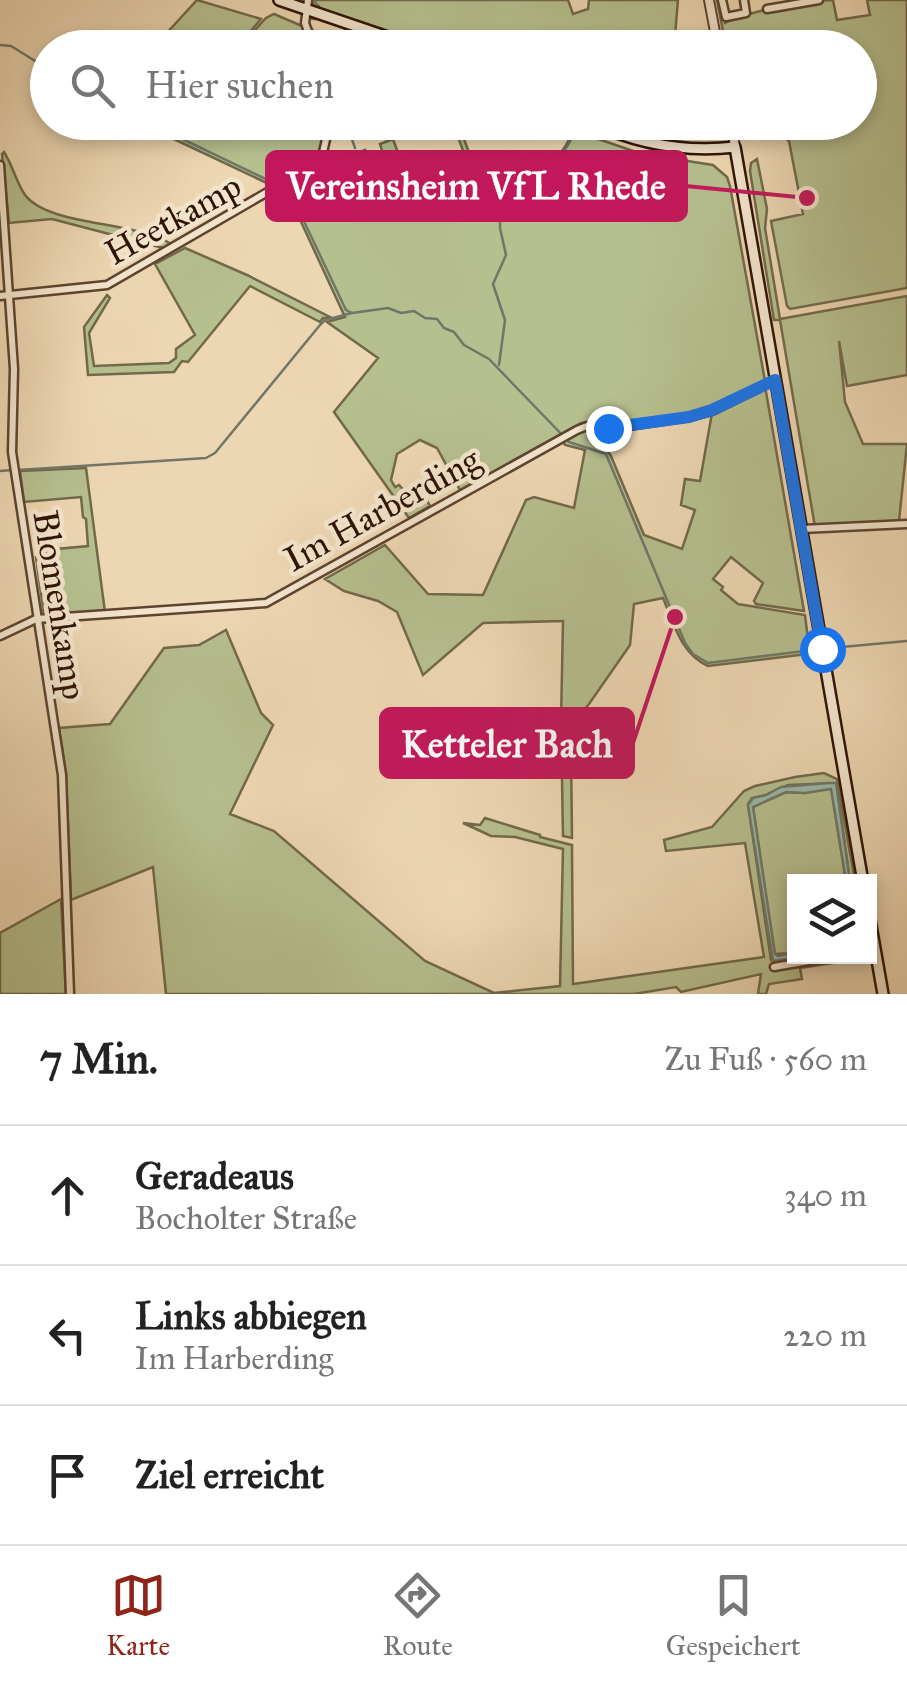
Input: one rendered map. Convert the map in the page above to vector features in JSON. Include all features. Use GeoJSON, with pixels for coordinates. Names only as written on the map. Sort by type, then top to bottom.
{"type":"FeatureCollection","features":[{"type":"Feature","properties":{"kind":"main road"},"geometry":{"type":"LineString","coordinates":[[279,0],[307,4],[374,30]]}},
{"type":"Feature","properties":{"kind":"main road"},"geometry":{"type":"LineString","coordinates":[[639,140],[655,146],[735,148],[861,874]]}},
{"type":"Feature","properties":{"kind":"main road"},"geometry":{"type":"LineString","coordinates":[[875,964],[882,994]]}},
{"type":"Feature","properties":{"kind":"street"},"geometry":{"type":"LineString","coordinates":[[710,0],[715,30]]}},
{"type":"Feature","properties":{"kind":"street"},"geometry":{"type":"LineString","coordinates":[[722,0],[726,17],[746,13],[744,0]]}},
{"type":"Feature","properties":{"kind":"street"},"geometry":{"type":"LineString","coordinates":[[767,9],[818,0]]}},
{"type":"Feature","properties":{"kind":"street"},"geometry":{"type":"LineString","coordinates":[[307,4],[308,30]]}},
{"type":"Feature","properties":{"kind":"street","name":"Heetkamp"},"geometry":{"type":"LineString","coordinates":[[0,296],[107,286],[321,161],[326,140]]}},
{"type":"Feature","properties":{"kind":"street"},"geometry":{"type":"LineString","coordinates":[[734,140],[735,148]]}},
{"type":"Feature","properties":{"kind":"street","name":"Blomenkamp"},"geometry":{"type":"LineString","coordinates":[[0,164],[14,369],[12,452],[62,775],[70,994]]}},
{"type":"Feature","properties":{"kind":"street","name":"Im Harberding"},"geometry":{"type":"LineString","coordinates":[[0,636],[36,619],[266,603],[587,426],[608,428],[689,417],[775,380]]}},
{"type":"Feature","properties":{"kind":"street"},"geometry":{"type":"LineString","coordinates":[[802,529],[907,524]]}},
{"type":"Feature","properties":{"kind":"street"},"geometry":{"type":"LineString","coordinates":[[774,967],[791,964]]}},
{"type":"Feature","properties":{"kind":"green space"},"geometry":{"type":"Polygon","coordinates":[[[197,0],[261,19],[252,30],[170,30],[197,0]]]}},
{"type":"Feature","properties":{"kind":"green space"},"geometry":{"type":"Polygon","coordinates":[[[313,0],[568,0],[573,14],[588,9],[589,0],[678,0],[675,30],[382,30],[313,6],[313,0]]]}},
{"type":"Feature","properties":{"kind":"green space"},"geometry":{"type":"Polygon","coordinates":[[[717,0],[725,23],[777,7],[833,0],[837,20],[870,15],[867,0],[907,0],[907,288],[790,309],[771,221],[803,214],[788,140],[877,140],[877,30],[723,30],[717,0]]]}},
{"type":"Feature","properties":{"kind":"green space"},"geometry":{"type":"Polygon","coordinates":[[[274,14],[304,30],[255,30],[274,14]]]}},
{"type":"Feature","properties":{"kind":"green space"},"geometry":{"type":"Polygon","coordinates":[[[176,140],[322,140],[316,161],[273,186],[176,140]]]}},
{"type":"Feature","properties":{"kind":"green space"},"geometry":{"type":"Polygon","coordinates":[[[393,140],[411,189],[419,187],[430,211],[478,192],[459,140],[464,140],[483,190],[549,163],[568,140],[601,140],[642,154],[713,165],[727,177],[730,186],[765,381],[687,416],[616,425],[581,423],[460,490],[437,448],[420,440],[397,454],[391,480],[409,496],[421,490],[430,506],[409,518],[334,412],[378,358],[327,322],[345,317],[290,198],[282,190],[323,166],[365,150],[377,174],[385,172],[380,144],[393,140]]]}},
{"type":"Feature","properties":{"kind":"green space"},"geometry":{"type":"Polygon","coordinates":[[[4,152],[25,195],[37,205],[72,218],[155,236],[171,244],[159,247],[52,219],[9,223],[4,152]]]}},
{"type":"Feature","properties":{"kind":"green space"},"geometry":{"type":"Polygon","coordinates":[[[757,159],[780,319],[907,296],[907,375],[847,386],[839,341],[845,402],[863,444],[907,444],[899,521],[815,527],[780,320],[774,320],[750,171],[751,163],[757,159]]]}},
{"type":"Feature","properties":{"kind":"green space"},"geometry":{"type":"Polygon","coordinates":[[[185,248],[330,317],[320,322],[250,286],[188,362],[182,361],[174,372],[88,375],[84,327],[107,295],[110,298],[89,333],[94,366],[169,363],[176,358],[176,349],[195,335],[155,264],[185,248]]]}},
{"type":"Feature","properties":{"kind":"green space"},"geometry":{"type":"Polygon","coordinates":[[[765,386],[804,611],[756,604],[763,583],[731,557],[713,579],[738,604],[805,615],[809,647],[816,647],[817,653],[708,666],[685,646],[663,598],[634,604],[630,645],[574,721],[572,838],[563,836],[563,621],[483,623],[423,675],[397,612],[325,579],[385,545],[428,594],[483,595],[526,500],[534,497],[574,508],[585,450],[565,445],[562,440],[588,428],[601,430],[598,446],[611,456],[644,535],[682,549],[695,510],[681,505],[685,479],[700,481],[712,413],[765,386]]]}},
{"type":"Feature","properties":{"kind":"green space"},"geometry":{"type":"Polygon","coordinates":[[[86,468],[105,612],[44,615],[36,557],[46,556],[46,550],[88,546],[86,519],[81,497],[24,502],[20,471],[86,468]]]}},
{"type":"Feature","properties":{"kind":"green space"},"geometry":{"type":"Polygon","coordinates":[[[226,630],[261,713],[273,725],[230,814],[274,831],[425,961],[494,993],[560,986],[563,849],[515,837],[491,836],[463,823],[480,825],[485,818],[572,845],[573,984],[764,957],[745,843],[666,851],[664,840],[712,827],[744,791],[755,786],[824,773],[837,779],[854,874],[849,874],[836,783],[788,785],[752,798],[748,804],[771,960],[787,958],[787,964],[826,964],[800,968],[802,979],[769,984],[766,994],[758,994],[761,974],[681,992],[676,987],[634,994],[166,994],[153,867],[71,900],[66,774],[59,728],[110,724],[164,648],[199,645],[226,630]]]}},
{"type":"Feature","properties":{"kind":"green space"},"geometry":{"type":"Polygon","coordinates":[[[829,788],[832,791],[845,874],[787,874],[787,953],[775,954],[753,807],[786,792],[829,788]]]}},
{"type":"Feature","properties":{"kind":"green space"},"geometry":{"type":"Polygon","coordinates":[[[61,899],[66,994],[0,994],[0,933],[61,899]]]}},
{"type":"Feature","properties":{"kind":"shaded area"},"geometry":{"type":"Polygon","coordinates":[[[836,783],[849,874],[845,874],[831,789],[786,792],[753,807],[775,954],[787,954],[787,959],[773,961],[748,805],[753,798],[781,787],[836,783]]]}},
{"type":"Feature","properties":{"kind":"waterway"},"geometry":{"type":"LineString","coordinates":[[315,0],[319,6]]}},
{"type":"Feature","properties":{"kind":"waterway"},"geometry":{"type":"LineString","coordinates":[[0,45],[11,46],[30,58]]}},
{"type":"Feature","properties":{"kind":"waterway"},"geometry":{"type":"LineString","coordinates":[[184,140],[276,184]]}},
{"type":"Feature","properties":{"kind":"waterway"},"geometry":{"type":"LineString","coordinates":[[352,140],[355,148]]}},
{"type":"Feature","properties":{"kind":"waterway"},"geometry":{"type":"LineString","coordinates":[[499,365],[505,320],[493,284],[506,255],[500,228],[501,185],[555,161],[570,140]]}},
{"type":"Feature","properties":{"kind":"waterway"},"geometry":{"type":"LineString","coordinates":[[289,192],[312,174],[356,155]]}},
{"type":"Feature","properties":{"kind":"waterway"},"geometry":{"type":"LineString","coordinates":[[285,189],[292,196],[346,310],[352,313],[388,308],[437,319],[464,345],[489,359],[569,442],[606,454],[693,654],[708,663],[813,650]]}},
{"type":"Feature","properties":{"kind":"waterway"},"geometry":{"type":"LineString","coordinates":[[18,470],[206,458],[215,453],[325,320],[352,313]]}},
{"type":"Feature","properties":{"kind":"waterway"},"geometry":{"type":"LineString","coordinates":[[0,471],[12,470]]}},
{"type":"Feature","properties":{"kind":"waterway"},"geometry":{"type":"LineString","coordinates":[[831,648],[907,641]]}},
{"type":"Feature","properties":{"kind":"place","name":"Vereinsheim VfL Rhede"},"geometry":{"type":"Point","coordinates":[807,198]}},
{"type":"Feature","properties":{"kind":"place","name":"Ketteler Bach"},"geometry":{"type":"Point","coordinates":[675,617]}},
{"type":"Feature","properties":{"kind":"route"},"geometry":{"type":"LineString","coordinates":[[608,428],[689,417],[775,380],[822,649]]}}]}
